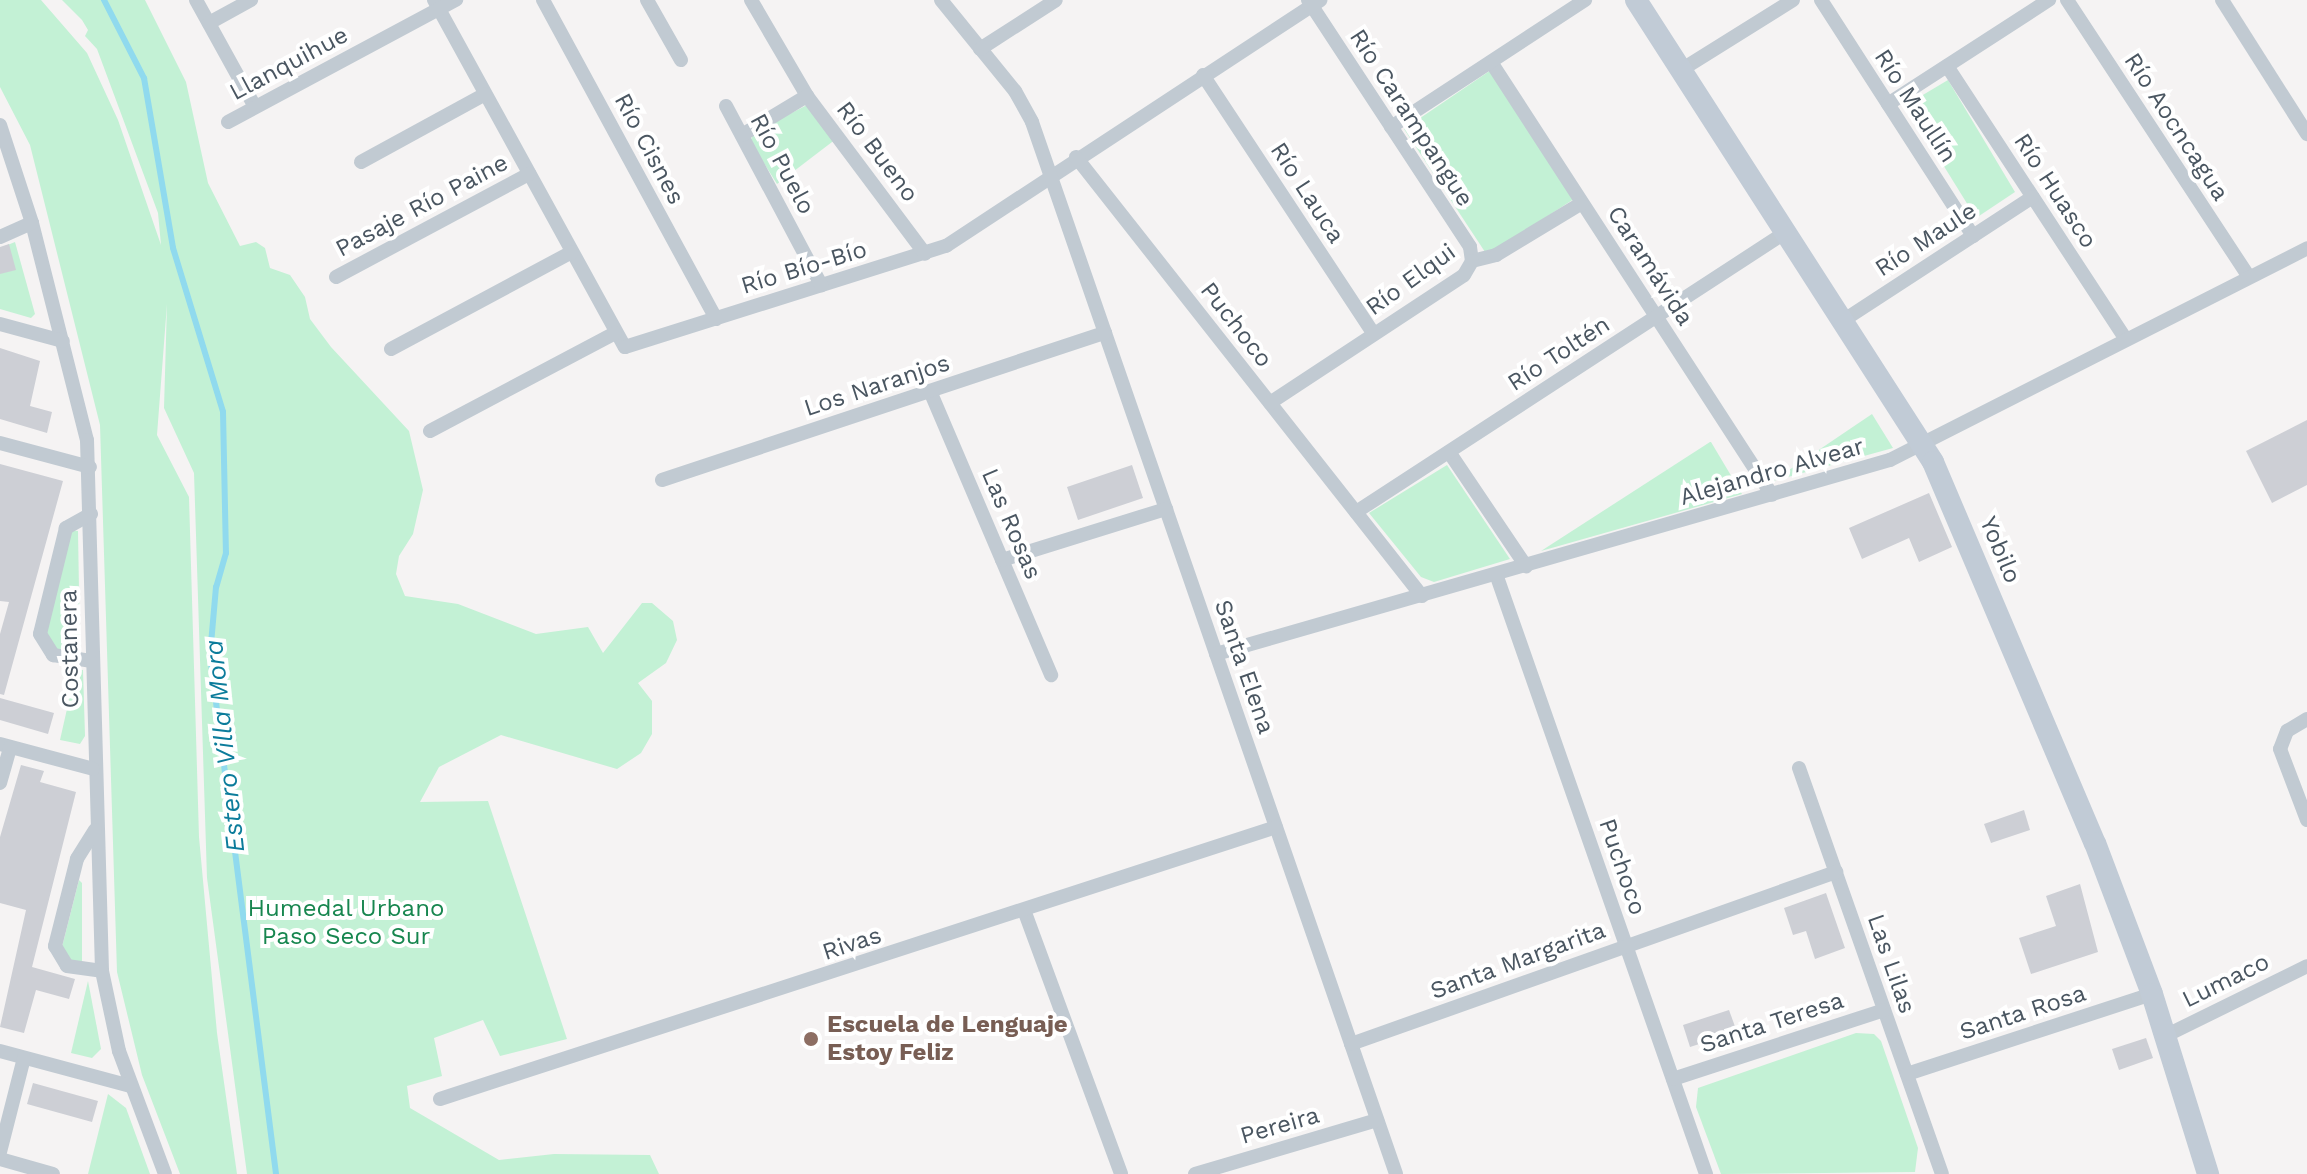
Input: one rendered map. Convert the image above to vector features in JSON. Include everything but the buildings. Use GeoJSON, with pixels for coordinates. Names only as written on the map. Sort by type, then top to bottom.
{"type":"FeatureCollection","features":[{"type":"Feature","properties":{"kind":"main road","name":"Yobilo"},"geometry":{"type":"LineString","coordinates":[[1636,0],[1923,442],[2077,799],[2152,994],[2208,1174]]}},
{"type":"Feature","properties":{"kind":"street"},"geometry":{"type":"LineString","coordinates":[[196,0],[255,107]]}},
{"type":"Feature","properties":{"kind":"street"},"geometry":{"type":"LineString","coordinates":[[209,23],[251,0]]}},
{"type":"Feature","properties":{"kind":"street","name":"Llanquihue"},"geometry":{"type":"LineString","coordinates":[[228,122],[437,5],[456,0]]}},
{"type":"Feature","properties":{"kind":"street","name":"Río Cisnes"},"geometry":{"type":"LineString","coordinates":[[543,0],[716,319]]}},
{"type":"Feature","properties":{"kind":"street"},"geometry":{"type":"LineString","coordinates":[[647,0],[681,60]]}},
{"type":"Feature","properties":{"kind":"street","name":"Río Bueno"},"geometry":{"type":"LineString","coordinates":[[751,0],[807,96],[925,254]]}},
{"type":"Feature","properties":{"kind":"street"},"geometry":{"type":"LineString","coordinates":[[941,0],[1024,106],[1050,173]]}},
{"type":"Feature","properties":{"kind":"street"},"geometry":{"type":"LineString","coordinates":[[980,49],[1056,0]]}},
{"type":"Feature","properties":{"kind":"street"},"geometry":{"type":"LineString","coordinates":[[1391,127],[1585,0]]}},
{"type":"Feature","properties":{"kind":"street"},"geometry":{"type":"LineString","coordinates":[[1681,70],[1793,0]]}},
{"type":"Feature","properties":{"kind":"street","name":"Río Maullín"},"geometry":{"type":"LineString","coordinates":[[1821,0],[1973,236]]}},
{"type":"Feature","properties":{"kind":"street"},"geometry":{"type":"LineString","coordinates":[[1888,104],[2049,0]]}},
{"type":"Feature","properties":{"kind":"street","name":"Río Aocncagua"},"geometry":{"type":"LineString","coordinates":[[2067,0],[2249,277]]}},
{"type":"Feature","properties":{"kind":"street"},"geometry":{"type":"LineString","coordinates":[[2222,0],[2307,134]]}},
{"type":"Feature","properties":{"kind":"street","name":"Río Bío-Bío"},"geometry":{"type":"LineString","coordinates":[[615,333],[621,344],[630,346],[925,254],[960,239],[1050,173],[1313,2]]}},
{"type":"Feature","properties":{"kind":"street","name":"Río Carampangue"},"geometry":{"type":"LineString","coordinates":[[1313,2],[1470,247],[1472,261]]}},
{"type":"Feature","properties":{"kind":"street"},"geometry":{"type":"LineString","coordinates":[[430,431],[615,333],[437,5]]}},
{"type":"Feature","properties":{"kind":"street","name":"Caramávida"},"geometry":{"type":"LineString","coordinates":[[1491,62],[1772,495]]}},
{"type":"Feature","properties":{"kind":"street","name":"Río Huasco"},"geometry":{"type":"LineString","coordinates":[[1947,66],[2126,340]]}},
{"type":"Feature","properties":{"kind":"street","name":"Río Lauca"},"geometry":{"type":"LineString","coordinates":[[1203,75],[1374,334]]}},
{"type":"Feature","properties":{"kind":"street"},"geometry":{"type":"LineString","coordinates":[[361,162],[485,94]]}},
{"type":"Feature","properties":{"kind":"street"},"geometry":{"type":"LineString","coordinates":[[742,135],[807,96]]}},
{"type":"Feature","properties":{"kind":"street","name":"Río Puelo"},"geometry":{"type":"LineString","coordinates":[[726,106],[821,285]]}},
{"type":"Feature","properties":{"kind":"street","name":"Costanera"},"geometry":{"type":"LineString","coordinates":[[0,125],[32,223],[63,341],[90,467],[93,769],[102,971],[131,1086],[165,1174]]}},
{"type":"Feature","properties":{"kind":"street","name":"Puchoco"},"geometry":{"type":"LineString","coordinates":[[1076,157],[1422,596]]}},
{"type":"Feature","properties":{"kind":"street","name":"Santa Elena"},"geometry":{"type":"LineString","coordinates":[[1050,173],[1396,1174]]}},
{"type":"Feature","properties":{"kind":"street","name":"Pasaje Río Paine"},"geometry":{"type":"LineString","coordinates":[[336,277],[529,174]]}},
{"type":"Feature","properties":{"kind":"street","name":"Río Maule"},"geometry":{"type":"LineString","coordinates":[[1844,320],[2033,197]]}},
{"type":"Feature","properties":{"kind":"street","name":"Río Elqui"},"geometry":{"type":"LineString","coordinates":[[1270,403],[1464,275],[1472,261],[1496,255],[1582,203]]}},
{"type":"Feature","properties":{"kind":"street"},"geometry":{"type":"LineString","coordinates":[[0,237],[32,223]]}},
{"type":"Feature","properties":{"kind":"street","name":"Río Toltén"},"geometry":{"type":"LineString","coordinates":[[1356,512],[1786,232]]}},
{"type":"Feature","properties":{"kind":"street","name":"Alejandro Alvear"},"geometry":{"type":"LineString","coordinates":[[1216,654],[1890,460],[2307,248]]}},
{"type":"Feature","properties":{"kind":"street"},"geometry":{"type":"LineString","coordinates":[[391,349],[572,252]]}},
{"type":"Feature","properties":{"kind":"street"},"geometry":{"type":"LineString","coordinates":[[0,324],[63,341]]}},
{"type":"Feature","properties":{"kind":"street","name":"Los Naranjos"},"geometry":{"type":"LineString","coordinates":[[662,480],[1105,333]]}},
{"type":"Feature","properties":{"kind":"street","name":"Las Rosas"},"geometry":{"type":"LineString","coordinates":[[930,391],[1051,675]]}},
{"type":"Feature","properties":{"kind":"street"},"geometry":{"type":"LineString","coordinates":[[0,443],[90,467]]}},
{"type":"Feature","properties":{"kind":"street"},"geometry":{"type":"LineString","coordinates":[[1449,452],[1526,566]]}},
{"type":"Feature","properties":{"kind":"street"},"geometry":{"type":"LineString","coordinates":[[1002,560],[1166,509]]}},
{"type":"Feature","properties":{"kind":"street"},"geometry":{"type":"LineString","coordinates":[[91,514],[66,528],[40,634],[53,655],[91,661]]}},
{"type":"Feature","properties":{"kind":"street","name":"Puchoco"},"geometry":{"type":"LineString","coordinates":[[1496,574],[1673,1079],[1701,1173]]}},
{"type":"Feature","properties":{"kind":"street"},"geometry":{"type":"LineString","coordinates":[[2307,719],[2287,731],[2280,749],[2307,820]]}},
{"type":"Feature","properties":{"kind":"street"},"geometry":{"type":"LineString","coordinates":[[0,783],[5,745],[93,769]]}},
{"type":"Feature","properties":{"kind":"street","name":"Las Lilas"},"geometry":{"type":"LineString","coordinates":[[1799,768],[1942,1174]]}},
{"type":"Feature","properties":{"kind":"street","name":"Rivas"},"geometry":{"type":"LineString","coordinates":[[440,1099],[1276,827]]}},
{"type":"Feature","properties":{"kind":"street"},"geometry":{"type":"LineString","coordinates":[[95,830],[77,859],[55,946],[63,964],[102,971]]}},
{"type":"Feature","properties":{"kind":"street","name":"Santa Margarita"},"geometry":{"type":"LineString","coordinates":[[1351,1044],[1836,872]]}},
{"type":"Feature","properties":{"kind":"street"},"geometry":{"type":"LineString","coordinates":[[1024,910],[1121,1174]]}},
{"type":"Feature","properties":{"kind":"street","name":"Lumaco"},"geometry":{"type":"LineString","coordinates":[[2165,1036],[2307,966]]}},
{"type":"Feature","properties":{"kind":"street","name":"Santa Rosa"},"geometry":{"type":"LineString","coordinates":[[1907,1074],[2152,994]]}},
{"type":"Feature","properties":{"kind":"street","name":"Santa Teresa"},"geometry":{"type":"LineString","coordinates":[[1673,1079],[1884,1010]]}},
{"type":"Feature","properties":{"kind":"street"},"geometry":{"type":"LineString","coordinates":[[0,1051],[131,1086]]}},
{"type":"Feature","properties":{"kind":"street"},"geometry":{"type":"LineString","coordinates":[[0,1152],[24,1058]]}},
{"type":"Feature","properties":{"kind":"street","name":"Pereira"},"geometry":{"type":"LineString","coordinates":[[1195,1174],[1377,1120]]}},
{"type":"Feature","properties":{"kind":"street"},"geometry":{"type":"LineString","coordinates":[[0,1159],[53,1174]]}},
{"type":"Feature","properties":{"kind":"green space","name":"Humedal Urbano Paso Seco Sur"},"geometry":{"type":"Polygon","coordinates":[[[0,0],[41,0],[87,53],[118,120],[161,245],[158,213],[97,49],[85,36],[88,30],[82,20],[62,0],[145,0],[186,82],[208,183],[240,246],[256,242],[265,248],[270,268],[290,275],[305,297],[310,319],[331,347],[409,431],[423,490],[413,534],[399,556],[396,574],[405,596],[458,604],[536,634],[588,627],[603,653],[642,603],[652,603],[673,621],[677,640],[666,663],[638,683],[652,701],[652,734],[641,753],[617,769],[501,735],[439,767],[420,802],[488,801],[567,1039],[500,1056],[483,1020],[434,1038],[442,1076],[407,1086],[410,1108],[499,1160],[554,1154],[650,1155],[659,1174],[247,1174],[207,878],[194,473],[164,408],[167,304],[157,435],[189,497],[199,837],[217,1033],[237,1174],[180,1174],[142,1075],[117,972],[100,425],[30,145],[0,87],[0,0]]]}},
{"type":"Feature","properties":{"kind":"green space"},"geometry":{"type":"Polygon","coordinates":[[[1491,70],[1574,199],[1487,255],[1404,129],[1491,70]]]}},
{"type":"Feature","properties":{"kind":"green space"},"geometry":{"type":"Polygon","coordinates":[[[1948,80],[2015,192],[1976,218],[1906,105],[1948,80]]]}},
{"type":"Feature","properties":{"kind":"green space"},"geometry":{"type":"Polygon","coordinates":[[[807,105],[836,139],[777,184],[750,141],[755,132],[807,105]]]}},
{"type":"Feature","properties":{"kind":"green space"},"geometry":{"type":"Polygon","coordinates":[[[15,242],[35,314],[31,318],[0,309],[0,248],[15,242]]]}},
{"type":"Feature","properties":{"kind":"green space"},"geometry":{"type":"Polygon","coordinates":[[[1872,414],[1893,448],[1773,481],[1872,414]]]}},
{"type":"Feature","properties":{"kind":"green space"},"geometry":{"type":"Polygon","coordinates":[[[1710,442],[1742,494],[1541,551],[1710,442]]]}},
{"type":"Feature","properties":{"kind":"green space"},"geometry":{"type":"Polygon","coordinates":[[[1447,465],[1510,559],[1434,582],[1421,577],[1369,513],[1447,465]]]}},
{"type":"Feature","properties":{"kind":"green space"},"geometry":{"type":"Polygon","coordinates":[[[70,530],[78,531],[80,651],[55,649],[45,628],[70,530]]]}},
{"type":"Feature","properties":{"kind":"green space"},"geometry":{"type":"Polygon","coordinates":[[[76,669],[83,670],[85,736],[80,744],[60,740],[76,669]]]}},
{"type":"Feature","properties":{"kind":"green space"},"geometry":{"type":"Polygon","coordinates":[[[79,880],[82,883],[82,962],[70,960],[62,947],[79,880]]]}},
{"type":"Feature","properties":{"kind":"green space"},"geometry":{"type":"Polygon","coordinates":[[[88,981],[101,1049],[92,1058],[71,1053],[88,981]]]}},
{"type":"Feature","properties":{"kind":"green space"},"geometry":{"type":"Polygon","coordinates":[[[1856,1033],[1874,1034],[1881,1041],[1918,1148],[1915,1172],[1721,1174],[1696,1107],[1698,1088],[1856,1033]]]}},
{"type":"Feature","properties":{"kind":"green space"},"geometry":{"type":"Polygon","coordinates":[[[108,1094],[126,1108],[150,1174],[88,1174],[108,1094]]]}},
{"type":"Feature","properties":{"kind":"waterway","name":"Estero Villa Mora"},"geometry":{"type":"LineString","coordinates":[[104,0],[144,78],[173,248],[223,412],[226,553],[216,587],[210,655],[276,1174]]}},
{"type":"Feature","properties":{"kind":"place","name":"Escuela de Lenguaje Estoy Feliz"},"geometry":{"type":"Point","coordinates":[811,1039]}}]}
